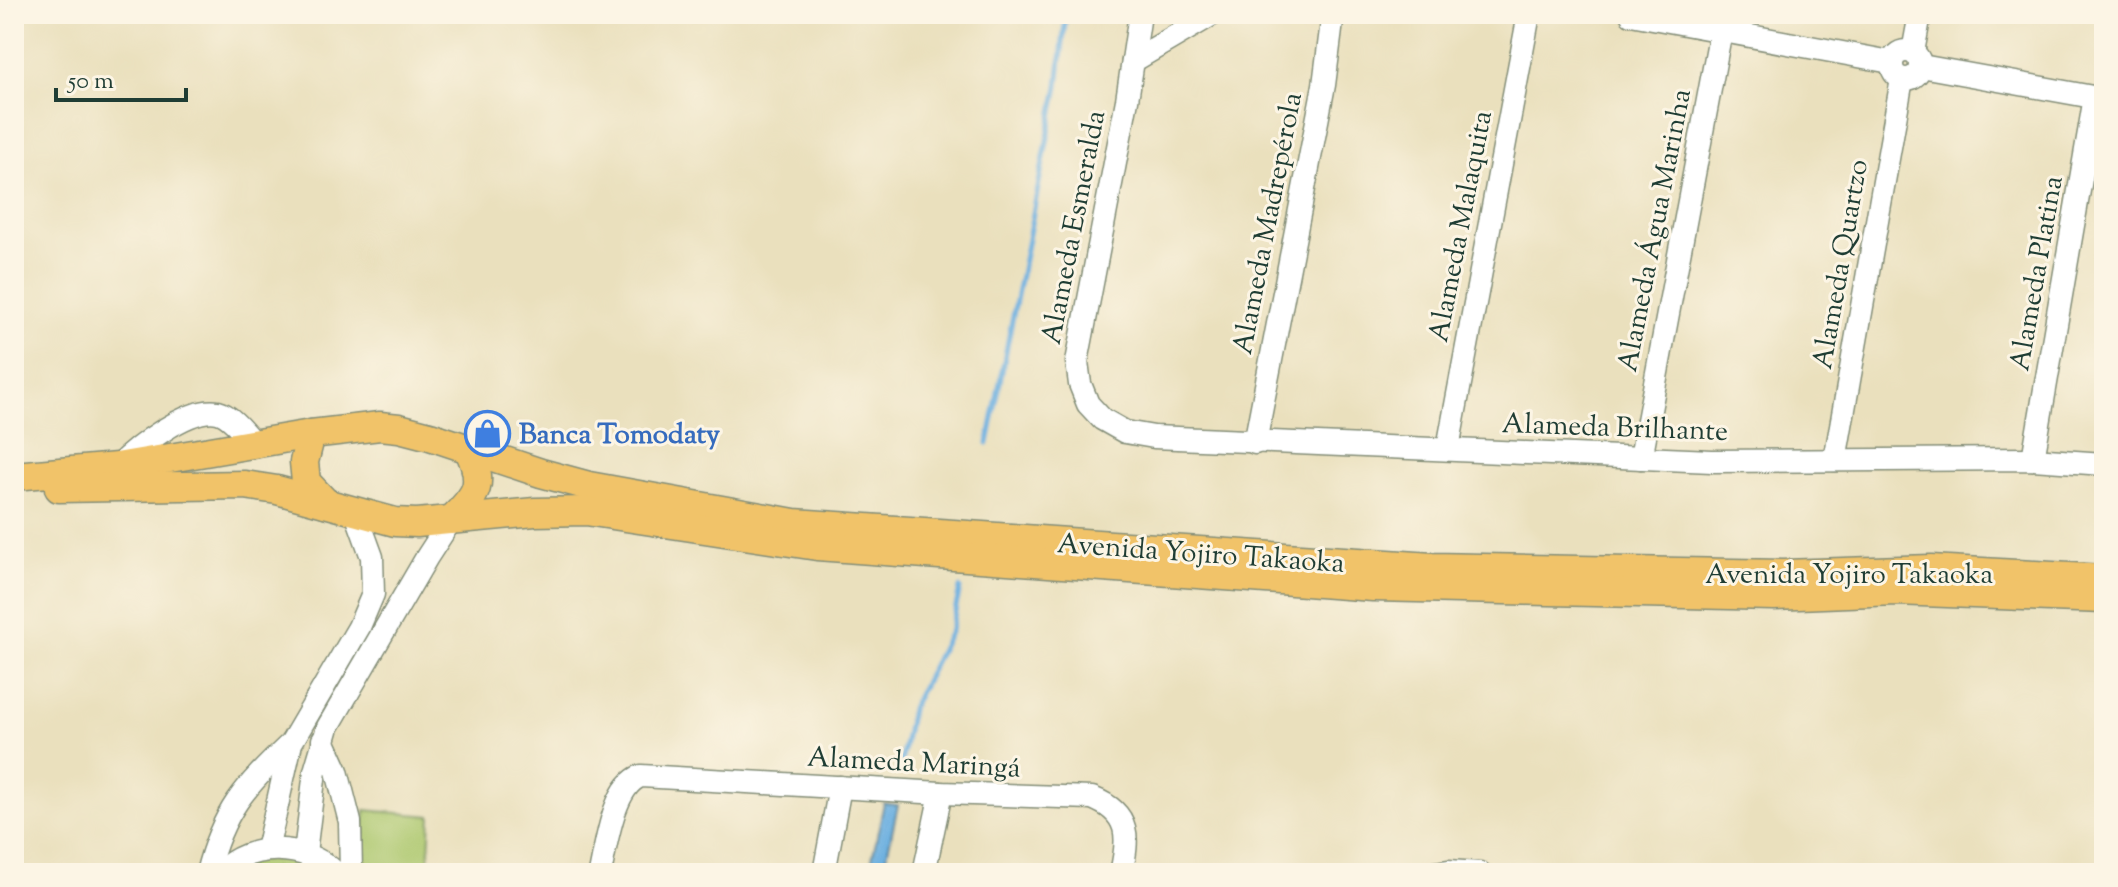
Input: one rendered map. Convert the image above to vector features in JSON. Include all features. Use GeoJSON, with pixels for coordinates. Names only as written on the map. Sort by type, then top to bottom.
{"type":"FeatureCollection","features":[{"type":"Feature","properties":{"kind":"main road","name":"Avenida Yojiro Takaoka"},"geometry":{"type":"LineString","coordinates":[[14,476],[117,467],[359,427],[399,428],[589,486],[794,523],[1432,567],[1784,574],[1931,569],[2104,579]]}},
{"type":"Feature","properties":{"kind":"main road"},"geometry":{"type":"LineString","coordinates":[[311,434],[304,462],[306,482],[326,503]]}},
{"type":"Feature","properties":{"kind":"main road"},"geometry":{"type":"LineString","coordinates":[[451,520],[469,503],[478,484],[475,463],[468,448]]}},
{"type":"Feature","properties":{"kind":"main road","name":"Avenida Yojiro Takaoka"},"geometry":{"type":"LineString","coordinates":[[14,487],[245,485],[277,490],[395,522],[586,511],[817,546],[1373,587],[1774,596],[1896,591],[2104,599]]}},
{"type":"Feature","properties":{"kind":"street","name":"Alameda Esmeralda"},"geometry":{"type":"LineString","coordinates":[[1125,432],[1102,419],[1088,404],[1080,384],[1077,362],[1140,14]]}},
{"type":"Feature","properties":{"kind":"street"},"geometry":{"type":"LineString","coordinates":[[1133,61],[1213,14]]}},
{"type":"Feature","properties":{"kind":"street","name":"Alameda Madrepérola"},"geometry":{"type":"LineString","coordinates":[[1255,443],[1324,85],[1333,14]]}},
{"type":"Feature","properties":{"kind":"street","name":"Alameda Malaquita"},"geometry":{"type":"LineString","coordinates":[[1448,448],[1529,14]]}},
{"type":"Feature","properties":{"kind":"street"},"geometry":{"type":"LineString","coordinates":[[1631,14],[1723,22],[1907,65],[2100,98]]}},
{"type":"Feature","properties":{"kind":"street","name":"Alameda Quartzo"},"geometry":{"type":"LineString","coordinates":[[1835,460],[1907,65],[1920,14]]}},
{"type":"Feature","properties":{"kind":"street","name":"Alameda Água Marinha"},"geometry":{"type":"LineString","coordinates":[[1641,458],[1723,22]]}},
{"type":"Feature","properties":{"kind":"street","name":"Alameda Platina"},"geometry":{"type":"LineString","coordinates":[[2033,459],[2100,98]]}},
{"type":"Feature","properties":{"kind":"street"},"geometry":{"type":"LineString","coordinates":[[117,467],[148,438],[189,418],[212,411],[223,414],[255,445]]}},
{"type":"Feature","properties":{"kind":"street","name":"Alameda Brilhante"},"geometry":{"type":"LineString","coordinates":[[1125,432],[1154,437],[1255,443],[1725,461],[2033,459],[2104,464]]}},
{"type":"Feature","properties":{"kind":"street"},"geometry":{"type":"LineString","coordinates":[[207,873],[218,835],[244,789],[291,743],[359,627],[373,594],[372,557],[356,513]]}},
{"type":"Feature","properties":{"kind":"street"},"geometry":{"type":"LineString","coordinates":[[305,853],[315,771],[328,727],[451,520]]}},
{"type":"Feature","properties":{"kind":"street"},"geometry":{"type":"LineString","coordinates":[[323,740],[337,771],[350,822],[351,873]]}},
{"type":"Feature","properties":{"kind":"street"},"geometry":{"type":"LineString","coordinates":[[267,850],[291,743]]}},
{"type":"Feature","properties":{"kind":"street"},"geometry":{"type":"LineString","coordinates":[[284,769],[315,771]]}},
{"type":"Feature","properties":{"kind":"street","name":"Alameda Maringá"},"geometry":{"type":"LineString","coordinates":[[600,873],[621,795],[630,782],[641,776],[1092,798],[1111,808],[1125,827],[1127,838],[1121,873]]}},
{"type":"Feature","properties":{"kind":"street"},"geometry":{"type":"LineString","coordinates":[[824,873],[840,787]]}},
{"type":"Feature","properties":{"kind":"street"},"geometry":{"type":"LineString","coordinates":[[924,873],[941,793]]}},
{"type":"Feature","properties":{"kind":"street"},"geometry":{"type":"LineString","coordinates":[[219,873],[248,854],[267,850],[305,853],[319,859],[336,873]]}},
{"type":"Feature","properties":{"kind":"street"},"geometry":{"type":"LineString","coordinates":[[1435,873],[1480,873]]}},
{"type":"Feature","properties":{"kind":"green space"},"geometry":{"type":"Polygon","coordinates":[[[365,810],[431,816],[428,873],[363,873],[365,810]]]}},
{"type":"Feature","properties":{"kind":"green space"},"geometry":{"type":"Polygon","coordinates":[[[265,856],[299,863],[316,873],[230,873],[265,856]]]}},
{"type":"Feature","properties":{"kind":"water"},"geometry":{"type":"Polygon","coordinates":[[[884,803],[898,805],[883,873],[869,873],[884,803]]]}},
{"type":"Feature","properties":{"kind":"waterway"},"geometry":{"type":"LineString","coordinates":[[988,443],[1058,86],[1066,14]]}},
{"type":"Feature","properties":{"kind":"waterway"},"geometry":{"type":"LineString","coordinates":[[900,768],[911,709],[951,630],[960,588]]}},
{"type":"Feature","properties":{"kind":"place","name":"Banca Tomodaty"},"geometry":{"type":"Point","coordinates":[488,433]}}]}
